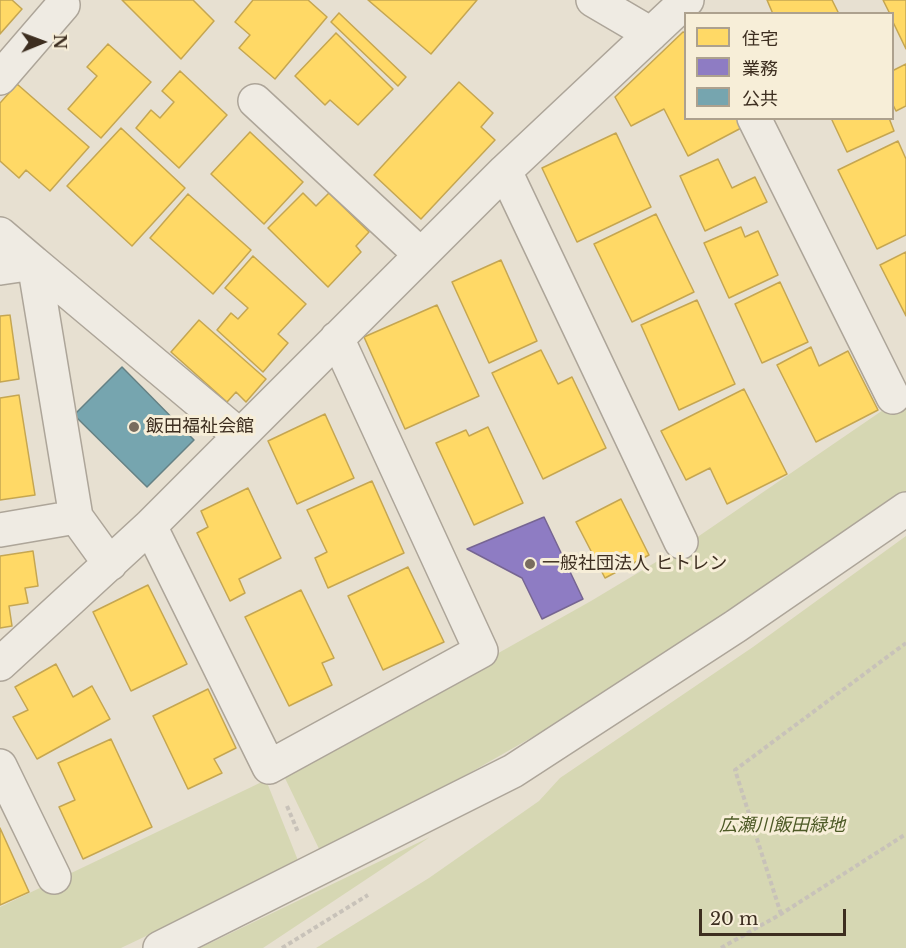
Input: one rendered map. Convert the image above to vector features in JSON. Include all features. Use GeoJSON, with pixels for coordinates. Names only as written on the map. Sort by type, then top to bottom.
{"type":"FeatureCollection","features":[{"type":"Feature","properties":{"kind":"street"},"geometry":{"type":"LineString","coordinates":[[593,0],[651,34]]}},
{"type":"Feature","properties":{"kind":"street"},"geometry":{"type":"LineString","coordinates":[[0,664],[150,526],[505,171],[687,0]]}},
{"type":"Feature","properties":{"kind":"street"},"geometry":{"type":"LineString","coordinates":[[0,78],[63,5]]}},
{"type":"Feature","properties":{"kind":"street"},"geometry":{"type":"LineString","coordinates":[[255,101],[421,255]]}},
{"type":"Feature","properties":{"kind":"street"},"geometry":{"type":"LineString","coordinates":[[755,120],[893,397]]}},
{"type":"Feature","properties":{"kind":"street"},"geometry":{"type":"LineString","coordinates":[[505,171],[681,542]]}},
{"type":"Feature","properties":{"kind":"street"},"geometry":{"type":"LineString","coordinates":[[0,234],[239,435]]}},
{"type":"Feature","properties":{"kind":"street"},"geometry":{"type":"LineString","coordinates":[[0,268],[34,263]]}},
{"type":"Feature","properties":{"kind":"street"},"geometry":{"type":"LineString","coordinates":[[34,263],[76,517],[110,564]]}},
{"type":"Feature","properties":{"kind":"street"},"geometry":{"type":"LineString","coordinates":[[150,526],[270,767],[481,651],[337,338]]}},
{"type":"Feature","properties":{"kind":"street"},"geometry":{"type":"LineString","coordinates":[[160,948],[513,771],[736,626],[906,509]]}},
{"type":"Feature","properties":{"kind":"street"},"geometry":{"type":"LineString","coordinates":[[0,530],[76,517]]}},
{"type":"Feature","properties":{"kind":"street"},"geometry":{"type":"LineString","coordinates":[[0,766],[54,877]]}},
{"type":"Feature","properties":{"kind":"path"},"geometry":{"type":"LineString","coordinates":[[781,914],[735,770],[906,643]]}},
{"type":"Feature","properties":{"kind":"path"},"geometry":{"type":"LineString","coordinates":[[282,796],[300,836]]}},
{"type":"Feature","properties":{"kind":"path"},"geometry":{"type":"LineString","coordinates":[[721,948],[781,914],[906,834]]}},
{"type":"Feature","properties":{"kind":"green space"},"geometry":{"type":"Polygon","coordinates":[[[906,390],[906,492],[759,594],[606,695],[389,819],[321,853],[283,774],[591,601],[696,538],[886,408],[906,390]]]}},
{"type":"Feature","properties":{"kind":"green space","name":"広瀬川飯田緑地"},"geometry":{"type":"Polygon","coordinates":[[[906,536],[906,948],[316,948],[429,878],[539,801],[560,778],[753,647],[906,536]]]}},
{"type":"Feature","properties":{"kind":"green space"},"geometry":{"type":"Polygon","coordinates":[[[266,780],[299,863],[121,948],[0,948],[0,907],[266,780]]]}},
{"type":"Feature","properties":{"kind":"green space"},"geometry":{"type":"Polygon","coordinates":[[[430,837],[263,948],[200,948],[430,837]]]}},
{"type":"Feature","properties":{"kind":"building: 住宅"},"geometry":{"type":"Polygon","coordinates":[[[0,0],[12,0],[22,9],[0,34],[0,0]]]}},
{"type":"Feature","properties":{"kind":"building: 住宅"},"geometry":{"type":"Polygon","coordinates":[[[122,0],[193,0],[214,21],[181,59],[122,0]]]}},
{"type":"Feature","properties":{"kind":"building: 住宅"},"geometry":{"type":"Polygon","coordinates":[[[253,0],[308,0],[327,17],[275,79],[239,48],[250,35],[235,22],[253,0]]]}},
{"type":"Feature","properties":{"kind":"building: 住宅"},"geometry":{"type":"Polygon","coordinates":[[[368,0],[477,0],[431,54],[368,0]]]}},
{"type":"Feature","properties":{"kind":"building: 住宅"},"geometry":{"type":"Polygon","coordinates":[[[767,0],[832,0],[838,12],[772,12],[767,0]]]}},
{"type":"Feature","properties":{"kind":"building: 住宅"},"geometry":{"type":"Polygon","coordinates":[[[883,0],[906,0],[906,49],[894,24],[894,12],[889,12],[883,0]]]}},
{"type":"Feature","properties":{"kind":"building: 住宅"},"geometry":{"type":"Polygon","coordinates":[[[339,13],[406,77],[398,86],[331,22],[339,13]]]}},
{"type":"Feature","properties":{"kind":"building: 住宅"},"geometry":{"type":"Polygon","coordinates":[[[683,32],[684,120],[742,120],[745,126],[688,156],[664,109],[631,126],[615,97],[683,32]]]}},
{"type":"Feature","properties":{"kind":"building: 住宅"},"geometry":{"type":"Polygon","coordinates":[[[336,33],[393,89],[358,125],[330,100],[325,105],[295,76],[336,33]]]}},
{"type":"Feature","properties":{"kind":"building: 住宅"},"geometry":{"type":"Polygon","coordinates":[[[108,44],[151,82],[101,138],[68,109],[97,76],[87,67],[108,44]]]}},
{"type":"Feature","properties":{"kind":"building: 住宅"},"geometry":{"type":"Polygon","coordinates":[[[906,64],[906,106],[896,111],[894,107],[894,70],[906,64]]]}},
{"type":"Feature","properties":{"kind":"building: 住宅"},"geometry":{"type":"Polygon","coordinates":[[[180,71],[227,115],[179,168],[136,128],[151,110],[160,118],[174,102],[162,91],[180,71]]]}},
{"type":"Feature","properties":{"kind":"building: 住宅"},"geometry":{"type":"Polygon","coordinates":[[[459,82],[493,113],[481,127],[495,140],[421,219],[374,175],[459,82]]]}},
{"type":"Feature","properties":{"kind":"building: 住宅"},"geometry":{"type":"Polygon","coordinates":[[[17,84],[89,147],[50,191],[26,170],[19,178],[0,161],[0,103],[17,84]]]}},
{"type":"Feature","properties":{"kind":"building: 住宅"},"geometry":{"type":"Polygon","coordinates":[[[832,120],[890,120],[894,131],[847,152],[832,120]]]}},
{"type":"Feature","properties":{"kind":"building: 住宅"},"geometry":{"type":"Polygon","coordinates":[[[121,128],[185,188],[132,246],[67,186],[121,128]]]}},
{"type":"Feature","properties":{"kind":"building: 住宅"},"geometry":{"type":"Polygon","coordinates":[[[250,132],[303,182],[264,224],[211,174],[250,132]]]}},
{"type":"Feature","properties":{"kind":"building: 住宅"},"geometry":{"type":"Polygon","coordinates":[[[616,133],[651,207],[577,242],[542,168],[616,133]]]}},
{"type":"Feature","properties":{"kind":"building: 住宅"},"geometry":{"type":"Polygon","coordinates":[[[898,141],[906,159],[906,235],[877,249],[838,170],[898,141]]]}},
{"type":"Feature","properties":{"kind":"building: 住宅"},"geometry":{"type":"Polygon","coordinates":[[[718,159],[732,188],[755,177],[767,202],[705,231],[680,176],[718,159]]]}},
{"type":"Feature","properties":{"kind":"building: 住宅"},"geometry":{"type":"Polygon","coordinates":[[[303,193],[316,206],[329,193],[369,232],[356,246],[361,252],[328,287],[268,228],[303,193]]]}},
{"type":"Feature","properties":{"kind":"building: 住宅"},"geometry":{"type":"Polygon","coordinates":[[[188,194],[251,250],[213,294],[150,238],[188,194]]]}},
{"type":"Feature","properties":{"kind":"building: 住宅"},"geometry":{"type":"Polygon","coordinates":[[[656,214],[694,292],[632,322],[594,244],[656,214]]]}},
{"type":"Feature","properties":{"kind":"building: 住宅"},"geometry":{"type":"Polygon","coordinates":[[[741,227],[745,237],[758,231],[778,275],[729,298],[704,243],[741,227]]]}},
{"type":"Feature","properties":{"kind":"building: 住宅"},"geometry":{"type":"Polygon","coordinates":[[[906,252],[906,316],[880,265],[906,252]]]}},
{"type":"Feature","properties":{"kind":"building: 住宅"},"geometry":{"type":"Polygon","coordinates":[[[253,256],[306,304],[278,334],[288,343],[263,372],[217,330],[231,313],[238,319],[248,308],[225,288],[253,256]]]}},
{"type":"Feature","properties":{"kind":"building: 住宅"},"geometry":{"type":"Polygon","coordinates":[[[501,260],[537,341],[489,363],[452,282],[501,260]]]}},
{"type":"Feature","properties":{"kind":"building: 住宅"},"geometry":{"type":"Polygon","coordinates":[[[780,282],[808,342],[762,363],[735,304],[780,282]]]}},
{"type":"Feature","properties":{"kind":"building: 住宅"},"geometry":{"type":"Polygon","coordinates":[[[697,300],[735,384],[679,410],[641,325],[697,300]]]}},
{"type":"Feature","properties":{"kind":"building: 住宅"},"geometry":{"type":"Polygon","coordinates":[[[437,305],[479,396],[405,429],[364,337],[437,305]]]}},
{"type":"Feature","properties":{"kind":"building: 住宅"},"geometry":{"type":"Polygon","coordinates":[[[10,315],[19,379],[0,382],[0,316],[10,315]]]}},
{"type":"Feature","properties":{"kind":"building: 住宅"},"geometry":{"type":"Polygon","coordinates":[[[199,320],[266,379],[246,402],[236,392],[227,402],[171,352],[199,320]]]}},
{"type":"Feature","properties":{"kind":"building: 住宅"},"geometry":{"type":"Polygon","coordinates":[[[811,347],[819,366],[848,351],[878,410],[816,442],[777,365],[811,347]]]}},
{"type":"Feature","properties":{"kind":"building: 住宅"},"geometry":{"type":"Polygon","coordinates":[[[541,350],[558,384],[572,377],[606,448],[543,479],[492,373],[541,350]]]}},
{"type":"Feature","properties":{"kind":"building: 住宅"},"geometry":{"type":"Polygon","coordinates":[[[744,389],[787,474],[727,504],[710,468],[686,480],[661,431],[744,389]]]}},
{"type":"Feature","properties":{"kind":"building: 住宅"},"geometry":{"type":"Polygon","coordinates":[[[19,395],[35,495],[0,500],[0,398],[19,395]]]}},
{"type":"Feature","properties":{"kind":"building: 住宅"},"geometry":{"type":"Polygon","coordinates":[[[325,414],[354,478],[297,504],[268,441],[325,414]]]}},
{"type":"Feature","properties":{"kind":"building: 住宅"},"geometry":{"type":"Polygon","coordinates":[[[488,427],[523,503],[474,525],[436,443],[466,430],[469,436],[488,427]]]}},
{"type":"Feature","properties":{"kind":"building: 住宅"},"geometry":{"type":"Polygon","coordinates":[[[372,481],[404,553],[328,588],[315,558],[327,552],[307,510],[372,481]]]}},
{"type":"Feature","properties":{"kind":"building: 住宅"},"geometry":{"type":"Polygon","coordinates":[[[248,488],[281,558],[239,579],[245,593],[230,601],[197,533],[208,527],[201,511],[248,488]]]}},
{"type":"Feature","properties":{"kind":"building: 住宅"},"geometry":{"type":"Polygon","coordinates":[[[621,499],[649,555],[605,578],[576,522],[621,499]]]}},
{"type":"Feature","properties":{"kind":"building: 住宅"},"geometry":{"type":"Polygon","coordinates":[[[33,551],[38,586],[25,588],[28,603],[9,606],[12,626],[0,628],[0,556],[33,551]]]}},
{"type":"Feature","properties":{"kind":"building: 住宅"},"geometry":{"type":"Polygon","coordinates":[[[408,567],[444,642],[383,670],[348,596],[408,567]]]}},
{"type":"Feature","properties":{"kind":"building: 住宅"},"geometry":{"type":"Polygon","coordinates":[[[148,585],[187,664],[131,691],[93,612],[148,585]]]}},
{"type":"Feature","properties":{"kind":"building: 住宅"},"geometry":{"type":"Polygon","coordinates":[[[301,590],[334,658],[322,663],[332,685],[289,706],[245,617],[301,590]]]}},
{"type":"Feature","properties":{"kind":"building: 住宅"},"geometry":{"type":"Polygon","coordinates":[[[56,664],[73,697],[92,686],[110,719],[37,759],[13,717],[28,710],[15,687],[56,664]]]}},
{"type":"Feature","properties":{"kind":"building: 住宅"},"geometry":{"type":"Polygon","coordinates":[[[208,689],[236,748],[214,759],[222,773],[188,789],[153,716],[208,689]]]}},
{"type":"Feature","properties":{"kind":"building: 住宅"},"geometry":{"type":"Polygon","coordinates":[[[111,739],[152,827],[83,859],[59,807],[75,800],[58,763],[111,739]]]}},
{"type":"Feature","properties":{"kind":"building: 住宅"},"geometry":{"type":"Polygon","coordinates":[[[0,828],[29,892],[0,905],[0,828]]]}},
{"type":"Feature","properties":{"kind":"building: 業務","name":"一般社団法人 ヒトレン"},"geometry":{"type":"Polygon","coordinates":[[[544,517],[583,599],[542,619],[522,578],[467,549],[544,517]]]}},
{"type":"Feature","properties":{"kind":"building: 公共","name":"飯田福祉会館"},"geometry":{"type":"Polygon","coordinates":[[[122,367],[194,440],[147,487],[74,415],[122,367]]]}},
{"type":"Feature","properties":{"kind":"place","name":"飯田福祉会館"},"geometry":{"type":"Point","coordinates":[134,427]}},
{"type":"Feature","properties":{"kind":"place","name":"一般社団法人 ヒトレン"},"geometry":{"type":"Point","coordinates":[530,564]}}]}
